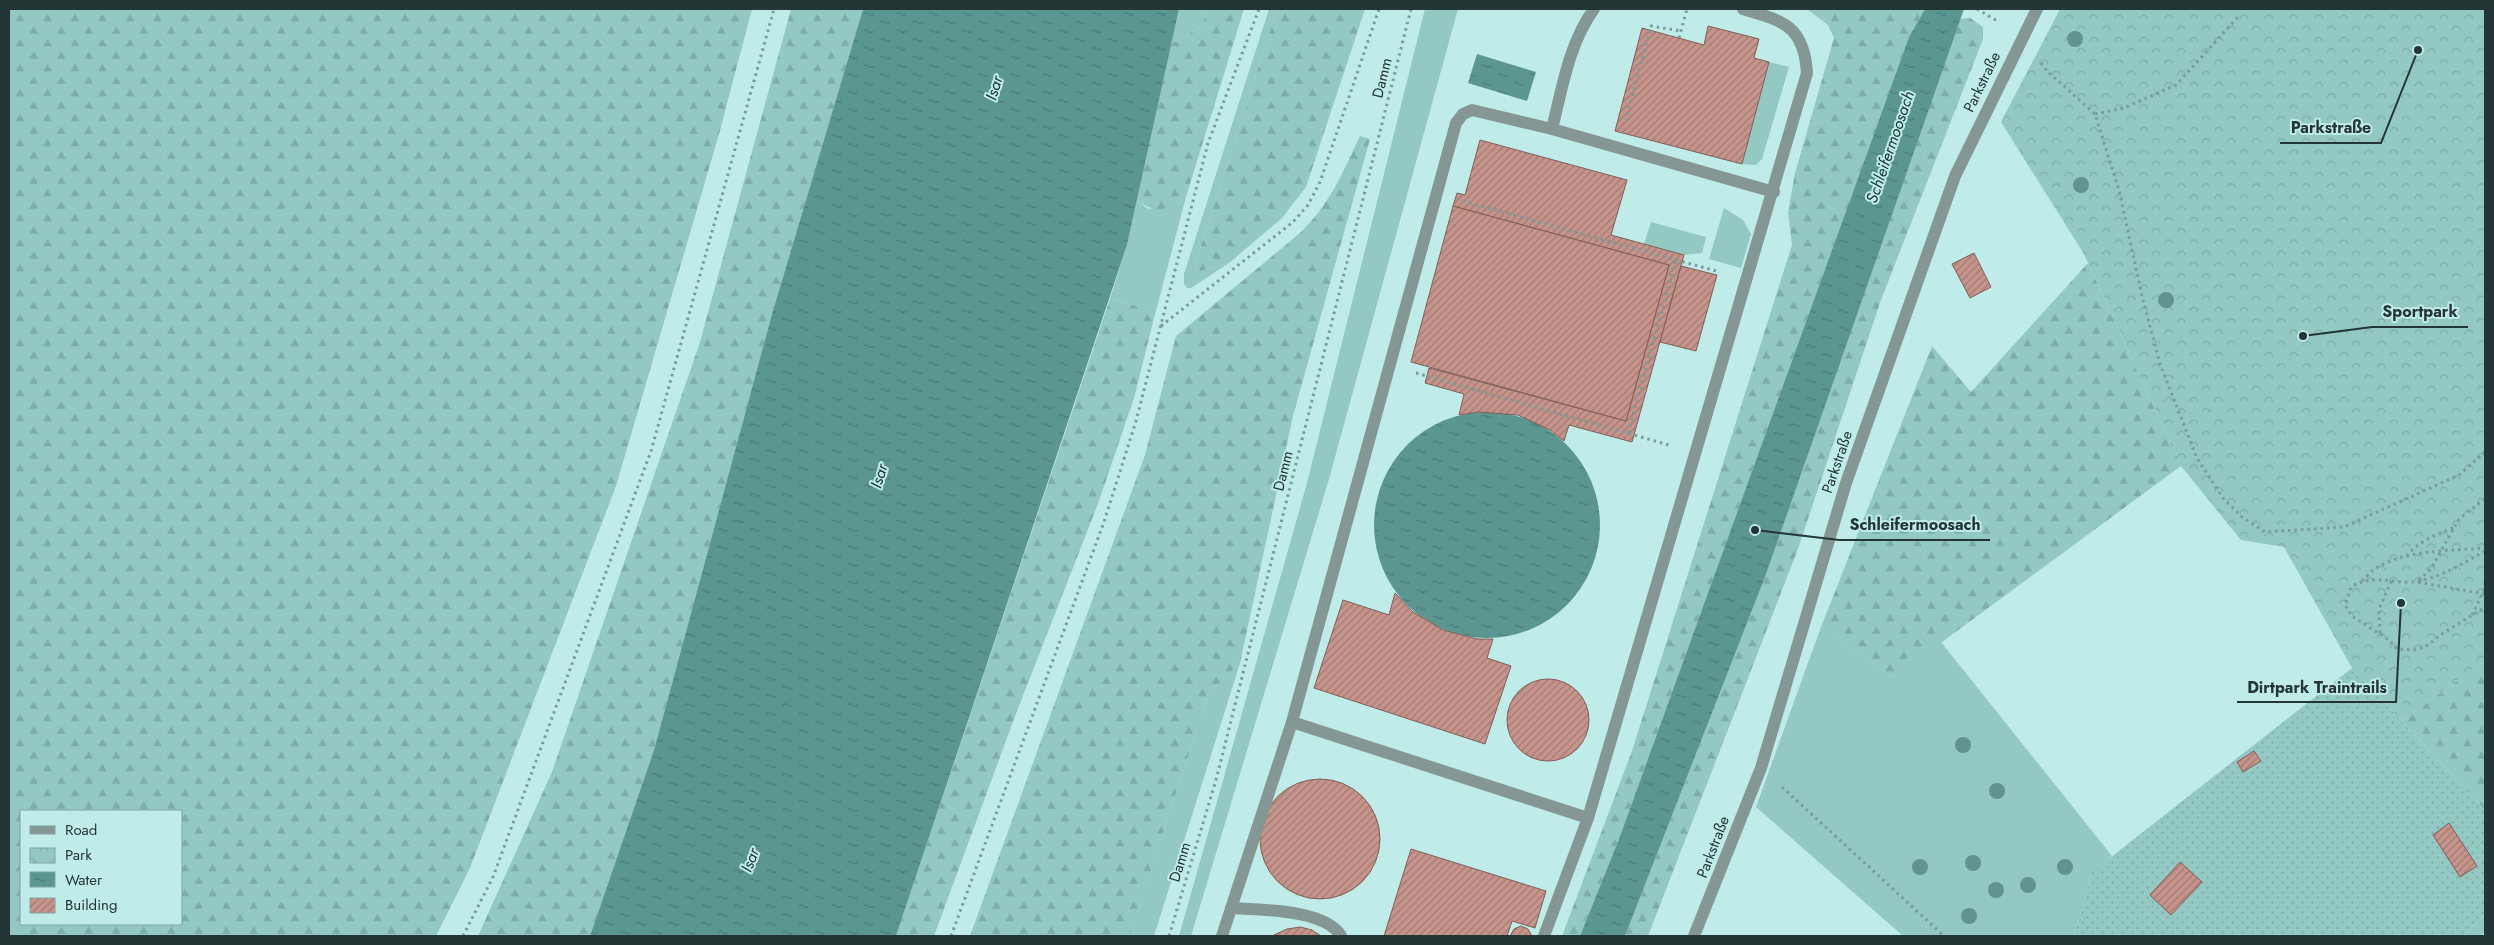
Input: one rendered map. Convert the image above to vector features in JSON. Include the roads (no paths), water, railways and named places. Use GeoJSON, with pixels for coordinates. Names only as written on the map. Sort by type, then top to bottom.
{"type":"FeatureCollection","features":[{"type":"Feature","properties":{"kind":"street"},"geometry":{"type":"LineString","coordinates":[[1552,129],[1566,73],[1580,32],[1594,9]]}},
{"type":"Feature","properties":{"kind":"street"},"geometry":{"type":"LineString","coordinates":[[1544,936],[1588,818],[1774,192],[1807,73],[1806,56],[1801,40],[1793,30],[1778,19],[1743,9]]}},
{"type":"Feature","properties":{"kind":"street","name":"Parkstraße"},"geometry":{"type":"LineString","coordinates":[[1694,936],[1761,768],[1846,483],[1955,176],[2022,36],[2037,9]]}},
{"type":"Feature","properties":{"kind":"street"},"geometry":{"type":"LineString","coordinates":[[1222,936],[1292,722],[1456,123],[1463,114],[1472,110],[1552,129],[1774,192]]}},
{"type":"Feature","properties":{"kind":"street"},"geometry":{"type":"LineString","coordinates":[[1292,722],[1588,818]]}},
{"type":"Feature","properties":{"kind":"street"},"geometry":{"type":"LineString","coordinates":[[1232,908],[1296,914],[1321,921],[1341,936]]}},
{"type":"Feature","properties":{"kind":"water","name":"Isar"},"geometry":{"type":"Polygon","coordinates":[[[863,9],[1179,9],[1127,245],[896,936],[590,936],[654,750],[772,314],[863,9]]]}},
{"type":"Feature","properties":{"kind":"water"},"geometry":{"type":"Polygon","coordinates":[[[1925,9],[1964,9],[1765,577],[1625,936],[1580,936],[1619,839],[1909,37],[1925,9]]]}},
{"type":"Feature","properties":{"kind":"water"},"geometry":{"type":"Polygon","coordinates":[[[1477,54],[1536,72],[1527,101],[1468,83],[1477,54]]]}},
{"type":"Feature","properties":{"kind":"water"},"geometry":{"type":"Polygon","coordinates":[[[1476,412],[1498,412],[1530,420],[1540,425],[1559,437],[1575,453],[1592,482],[1598,503],[1600,525],[1598,547],[1592,568],[1575,597],[1559,613],[1530,630],[1498,638],[1476,638],[1444,630],[1434,625],[1415,613],[1399,597],[1382,568],[1374,536],[1374,514],[1382,482],[1387,472],[1399,453],[1415,437],[1444,420],[1476,412]]]}},
{"type":"Feature","properties":{"kind":"place","name":"Parkstraße"},"geometry":{"type":"Point","coordinates":[2418,50]}},
{"type":"Feature","properties":{"kind":"place","name":"Sportpark"},"geometry":{"type":"Point","coordinates":[2303,336]}},
{"type":"Feature","properties":{"kind":"place","name":"Schleifermoosach"},"geometry":{"type":"Point","coordinates":[1755,530]}},
{"type":"Feature","properties":{"kind":"place","name":"Dirtpark Traintrails"},"geometry":{"type":"Point","coordinates":[2401,603]}}]}
